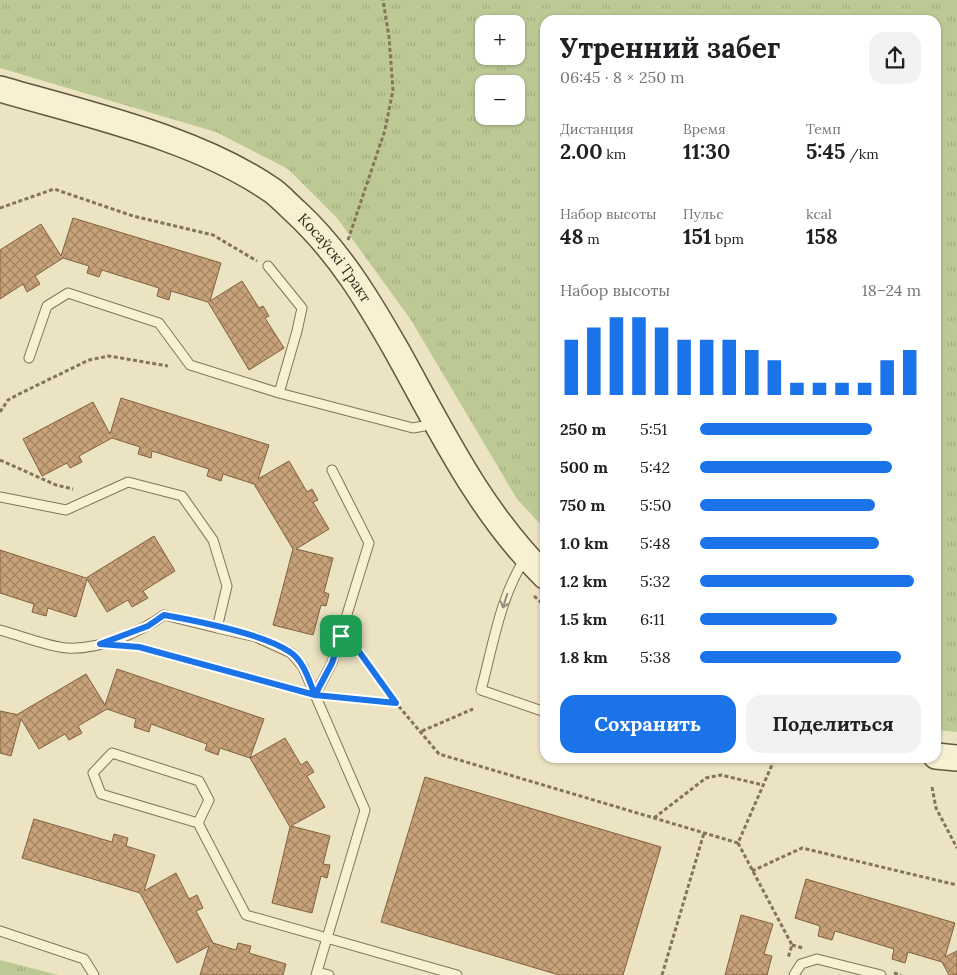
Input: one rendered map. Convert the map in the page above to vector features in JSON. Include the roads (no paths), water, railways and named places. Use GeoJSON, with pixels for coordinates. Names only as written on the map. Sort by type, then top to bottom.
{"type":"FeatureCollection","features":[{"type":"Feature","properties":{"kind":"main road","name":"Косаўскі Тракт"},"geometry":{"type":"LineString","coordinates":[[0,89],[155,136],[218,158],[274,192],[320,235],[356,281],[483,503],[526,557],[540,571]]}},
{"type":"Feature","properties":{"kind":"main road"},"geometry":{"type":"LineString","coordinates":[[941,756],[957,758]]}},
{"type":"Feature","properties":{"kind":"lane"},"geometry":{"type":"LineString","coordinates":[[268,266],[302,308],[279,392]]}},
{"type":"Feature","properties":{"kind":"lane"},"geometry":{"type":"LineString","coordinates":[[29,358],[47,306],[68,294],[159,322],[190,366],[414,428],[424,426],[434,418]]}},
{"type":"Feature","properties":{"kind":"lane"},"geometry":{"type":"LineString","coordinates":[[315,695],[332,663],[369,543],[332,470]]}},
{"type":"Feature","properties":{"kind":"lane"},"geometry":{"type":"LineString","coordinates":[[0,497],[66,510],[128,482],[182,496],[213,540],[227,586],[217,628]]}},
{"type":"Feature","properties":{"kind":"lane"},"geometry":{"type":"LineString","coordinates":[[526,557],[514,575],[508,591],[481,690],[540,710]]}},
{"type":"Feature","properties":{"kind":"lane"},"geometry":{"type":"LineString","coordinates":[[0,630],[67,648],[100,644],[148,626],[164,615],[256,637],[291,653],[303,667],[365,810],[316,973],[329,975]]}},
{"type":"Feature","properties":{"kind":"lane"},"geometry":{"type":"LineString","coordinates":[[198,823],[209,800],[199,781],[112,753],[94,773],[101,794],[198,823],[246,915],[457,975]]}},
{"type":"Feature","properties":{"kind":"lane"},"geometry":{"type":"LineString","coordinates":[[0,931],[84,959],[94,975]]}},
{"type":"Feature","properties":{"kind":"lane"},"geometry":{"type":"LineString","coordinates":[[794,975],[801,964],[817,959],[881,975]]}}]}
